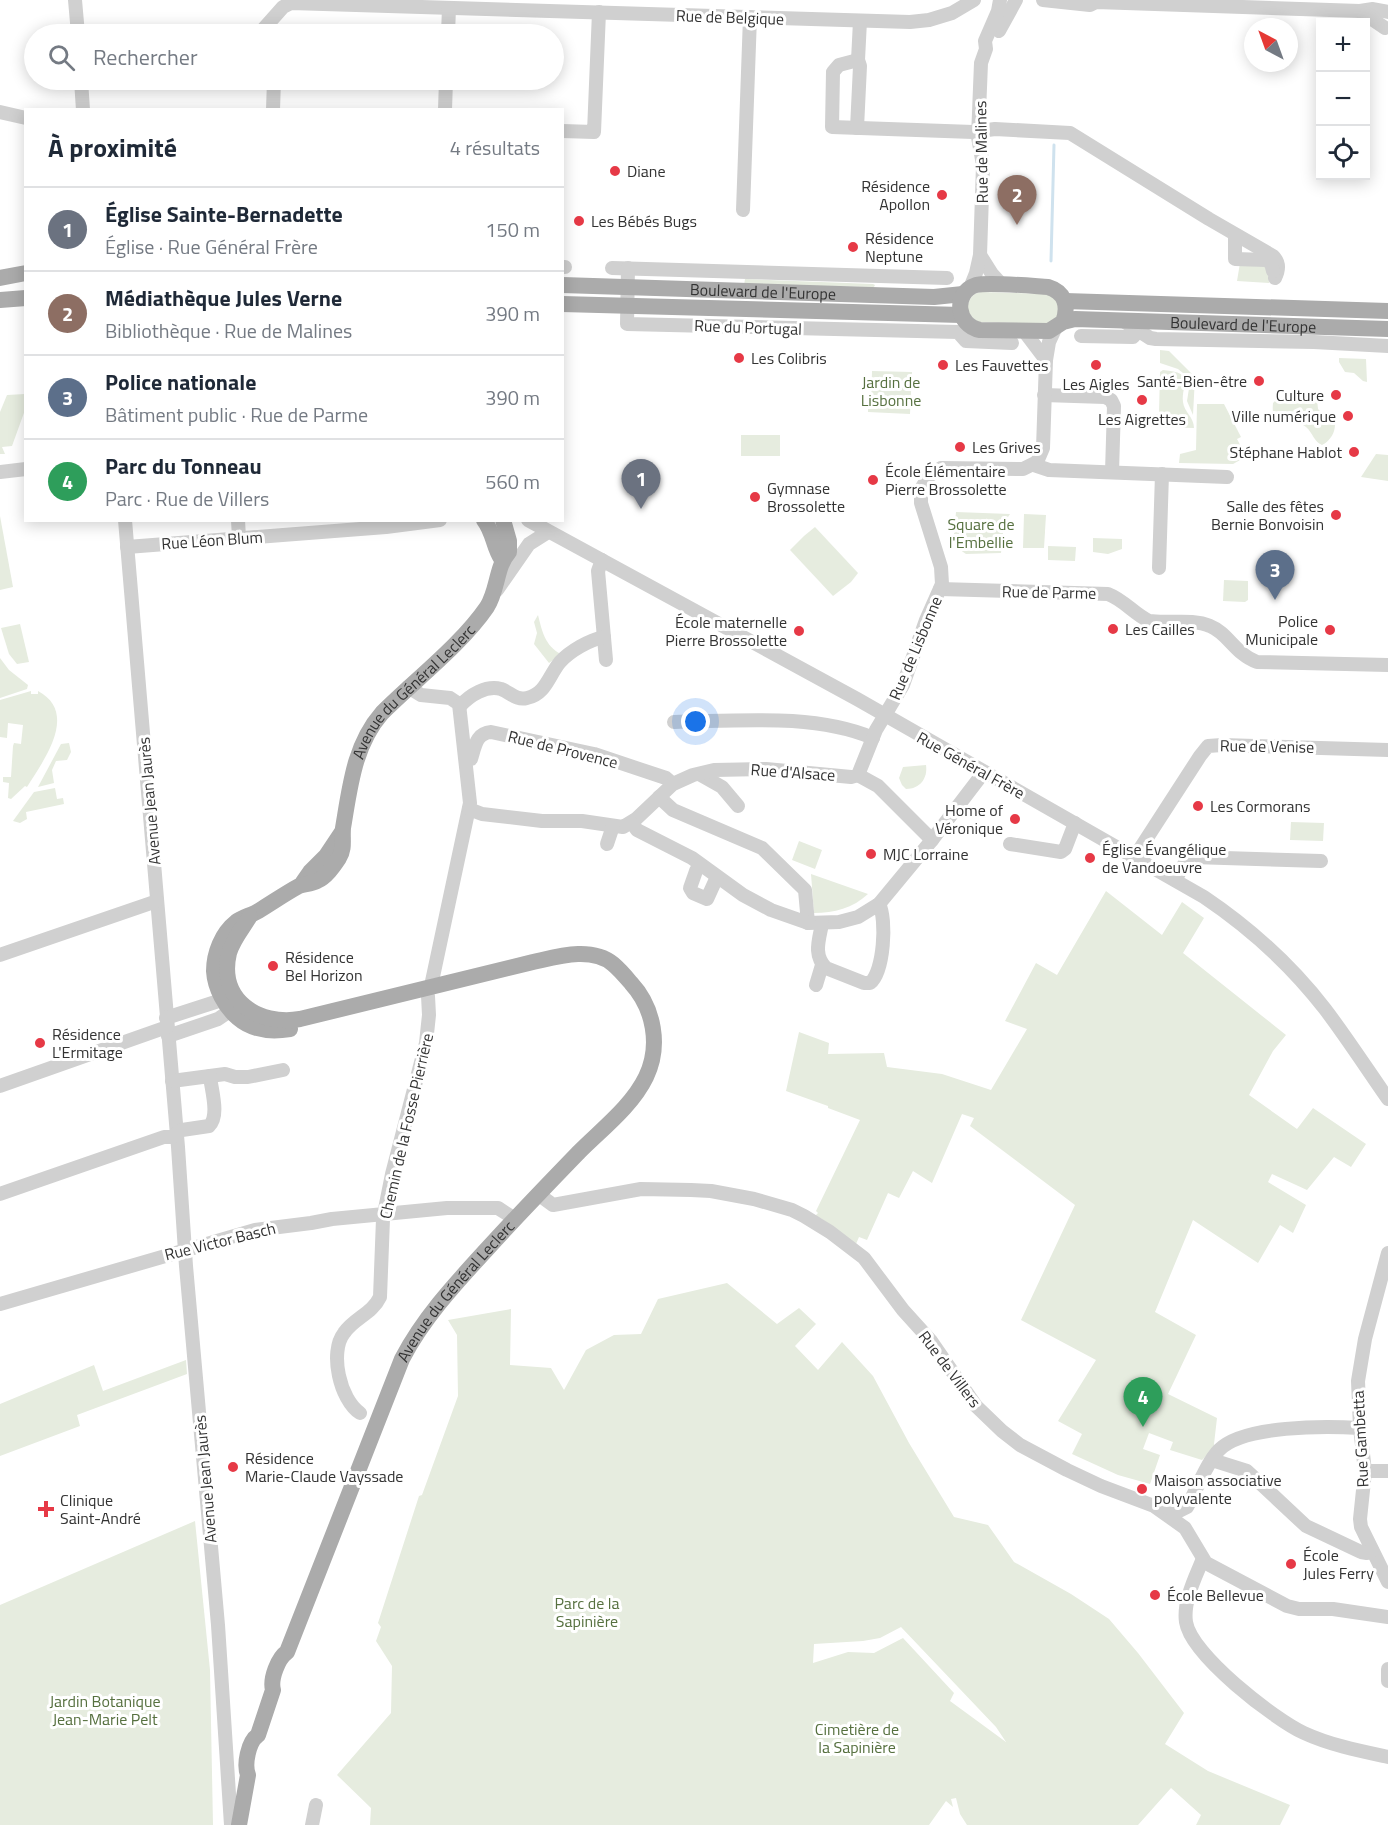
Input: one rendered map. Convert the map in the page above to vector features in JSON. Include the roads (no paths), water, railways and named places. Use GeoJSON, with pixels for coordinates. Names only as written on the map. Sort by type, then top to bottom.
{"type":"FeatureCollection","features":[{"type":"Feature","properties":{"kind":"main road"},"geometry":{"type":"LineString","coordinates":[[0,278],[24,273]]}},
{"type":"Feature","properties":{"kind":"main road","name":"Boulevard de l'Europe"},"geometry":{"type":"LineString","coordinates":[[564,285],[948,297],[980,285],[1002,285],[1048,287],[1057,291],[1065,301],[1388,311]]}},
{"type":"Feature","properties":{"kind":"main road"},"geometry":{"type":"LineString","coordinates":[[961,315],[959,307],[967,291]]}},
{"type":"Feature","properties":{"kind":"main road"},"geometry":{"type":"LineString","coordinates":[[0,300],[24,298]]}},
{"type":"Feature","properties":{"kind":"main road"},"geometry":{"type":"LineString","coordinates":[[1059,325],[1067,311],[1065,301]]}},
{"type":"Feature","properties":{"kind":"main road","name":"Boulevard de l'Europe"},"geometry":{"type":"LineString","coordinates":[[564,303],[961,315],[974,328],[1018,337],[1044,332],[1075,319],[1388,329]]}},
{"type":"Feature","properties":{"kind":"main road","name":"Avenue du Général Leclerc"},"geometry":{"type":"LineString","coordinates":[[239,1825],[248,1775],[254,1770],[261,1742],[258,1735],[273,1690],[280,1686],[290,1660],[287,1652],[402,1359],[434,1308],[538,1194],[635,1094],[649,1070],[654,1047],[653,1024],[641,997],[621,974],[582,965],[539,969],[429,991],[299,1028],[276,1031],[245,1024],[233,1002],[214,976],[217,951],[227,931],[237,921],[250,916],[301,885],[316,882],[334,866],[344,848],[343,831],[353,773],[362,742],[375,720],[464,633],[488,606],[493,596],[502,560],[509,552],[496,525]]}},
{"type":"Feature","properties":{"kind":"street"},"geometry":{"type":"LineString","coordinates":[[75,0],[77,24]]}},
{"type":"Feature","properties":{"kind":"street"},"geometry":{"type":"LineString","coordinates":[[939,16],[955,0]]}},
{"type":"Feature","properties":{"kind":"street","name":"Rue de Belgique"},"geometry":{"type":"LineString","coordinates":[[268,24],[283,7],[291,3],[448,8],[539,6],[599,12],[910,22],[929,20],[952,13],[974,0]]}},
{"type":"Feature","properties":{"kind":"street","name":"Rue de Malines"},"geometry":{"type":"LineString","coordinates":[[967,291],[977,269],[980,255],[983,165],[979,130],[981,63],[986,49],[985,41],[1000,0]]}},
{"type":"Feature","properties":{"kind":"street"},"geometry":{"type":"LineString","coordinates":[[1007,0],[1016,0]]}},
{"type":"Feature","properties":{"kind":"street","name":"Rue de Malines"},"geometry":{"type":"LineString","coordinates":[[986,49],[992,45],[1007,13],[1016,0]]}},
{"type":"Feature","properties":{"kind":"street"},"geometry":{"type":"LineString","coordinates":[[1042,0],[1090,5],[1095,1],[1360,11],[1373,9],[1388,12]]}},
{"type":"Feature","properties":{"kind":"street"},"geometry":{"type":"LineString","coordinates":[[448,8],[448,24]]}},
{"type":"Feature","properties":{"kind":"street"},"geometry":{"type":"LineString","coordinates":[[1360,11],[1387,28]]}},
{"type":"Feature","properties":{"kind":"street"},"geometry":{"type":"LineString","coordinates":[[594,129],[599,12]]}},
{"type":"Feature","properties":{"kind":"street"},"geometry":{"type":"LineString","coordinates":[[274,17],[274,24]]}},
{"type":"Feature","properties":{"kind":"street"},"geometry":{"type":"LineString","coordinates":[[742,210],[750,17]]}},
{"type":"Feature","properties":{"kind":"street"},"geometry":{"type":"LineString","coordinates":[[857,128],[860,21]]}},
{"type":"Feature","properties":{"kind":"street"},"geometry":{"type":"LineString","coordinates":[[858,60],[835,67],[833,72],[832,127],[1007,129],[1070,133],[1234,235],[1240,236],[1274,256],[1279,263],[1275,278],[1271,263],[1266,260],[1235,259],[1234,235]]}},
{"type":"Feature","properties":{"kind":"street"},"geometry":{"type":"LineString","coordinates":[[82,90],[83,108]]}},
{"type":"Feature","properties":{"kind":"street"},"geometry":{"type":"LineString","coordinates":[[273,90],[273,108]]}},
{"type":"Feature","properties":{"kind":"street"},"geometry":{"type":"LineString","coordinates":[[445,108],[446,90]]}},
{"type":"Feature","properties":{"kind":"street"},"geometry":{"type":"LineString","coordinates":[[0,112],[24,118]]}},
{"type":"Feature","properties":{"kind":"street"},"geometry":{"type":"LineString","coordinates":[[564,125],[594,129]]}},
{"type":"Feature","properties":{"kind":"street"},"geometry":{"type":"LineString","coordinates":[[564,131],[594,129]]}},
{"type":"Feature","properties":{"kind":"street"},"geometry":{"type":"LineString","coordinates":[[980,255],[1002,285]]}},
{"type":"Feature","properties":{"kind":"street"},"geometry":{"type":"LineString","coordinates":[[612,268],[947,278]]}},
{"type":"Feature","properties":{"kind":"street"},"geometry":{"type":"LineString","coordinates":[[627,305],[628,268]]}},
{"type":"Feature","properties":{"kind":"street"},"geometry":{"type":"LineString","coordinates":[[880,277],[898,296]]}},
{"type":"Feature","properties":{"kind":"street","name":"Rue du Portugal"},"geometry":{"type":"LineString","coordinates":[[627,305],[627,324],[958,332],[966,341],[1018,337]]}},
{"type":"Feature","properties":{"kind":"street"},"geometry":{"type":"LineString","coordinates":[[887,331],[889,323],[901,314]]}},
{"type":"Feature","properties":{"kind":"street"},"geometry":{"type":"LineString","coordinates":[[1122,320],[1138,332],[1156,339],[1388,346]]}},
{"type":"Feature","properties":{"kind":"street"},"geometry":{"type":"LineString","coordinates":[[1034,465],[1043,448],[1044,395],[1049,342],[1059,325]]}},
{"type":"Feature","properties":{"kind":"street"},"geometry":{"type":"LineString","coordinates":[[1081,336],[1133,337],[1138,332]]}},
{"type":"Feature","properties":{"kind":"street"},"geometry":{"type":"LineString","coordinates":[[1018,337],[1046,360]]}},
{"type":"Feature","properties":{"kind":"street"},"geometry":{"type":"LineString","coordinates":[[1044,395],[1105,397],[1111,400],[1114,406],[1112,472]]}},
{"type":"Feature","properties":{"kind":"street","name":"Rue de Lisbonne"},"geometry":{"type":"LineString","coordinates":[[885,716],[903,685],[926,620],[942,584],[942,571],[920,498],[926,479],[942,468],[1012,470],[1034,465],[1048,470],[1227,477]]}},
{"type":"Feature","properties":{"kind":"street"},"geometry":{"type":"LineString","coordinates":[[0,472],[24,469]]}},
{"type":"Feature","properties":{"kind":"street"},"geometry":{"type":"LineString","coordinates":[[1159,568],[1162,474]]}},
{"type":"Feature","properties":{"kind":"street","name":"Avenue Jean Jaurès"},"geometry":{"type":"LineString","coordinates":[[125,522],[218,1625],[231,1825]]}},
{"type":"Feature","properties":{"kind":"street"},"geometry":{"type":"LineString","coordinates":[[238,522],[239,538]]}},
{"type":"Feature","properties":{"kind":"street","name":"Rue Léon Blum"},"geometry":{"type":"LineString","coordinates":[[127,547],[425,522]]}},
{"type":"Feature","properties":{"kind":"street","name":"Rue Général Frère"},"geometry":{"type":"LineString","coordinates":[[496,525],[531,522],[885,716],[1204,897],[1239,923],[1289,968],[1323,1008],[1388,1099]]}},
{"type":"Feature","properties":{"kind":"street"},"geometry":{"type":"LineString","coordinates":[[493,596],[529,544],[548,532]]}},
{"type":"Feature","properties":{"kind":"street"},"geometry":{"type":"LineString","coordinates":[[602,560],[598,571],[606,660]]}},
{"type":"Feature","properties":{"kind":"street","name":"Rue de Parme"},"geometry":{"type":"LineString","coordinates":[[940,589],[1108,594],[1118,598],[1149,621],[1201,623],[1213,627],[1237,651],[1257,662],[1388,665]]}},
{"type":"Feature","properties":{"kind":"street"},"geometry":{"type":"LineString","coordinates":[[460,706],[472,694],[496,688],[520,699],[531,697],[548,683],[562,660],[594,639],[604,637]]}},
{"type":"Feature","properties":{"kind":"street"},"geometry":{"type":"LineString","coordinates":[[408,687],[421,695],[450,698],[460,706],[470,797],[429,991]]}},
{"type":"Feature","properties":{"kind":"street","name":"Rue d'Alsace"},"geometry":{"type":"LineString","coordinates":[[632,823],[674,784],[699,774],[728,769],[766,769],[858,776],[873,738],[885,716]]}},
{"type":"Feature","properties":{"kind":"street"},"geometry":{"type":"LineString","coordinates":[[674,722],[801,722],[842,728],[873,738]]}},
{"type":"Feature","properties":{"kind":"street","name":"Rue de Provence"},"geometry":{"type":"LineString","coordinates":[[466,760],[471,759],[482,734],[491,732],[594,754],[666,778],[674,784]]}},
{"type":"Feature","properties":{"kind":"street","name":"Rue de Venise"},"geometry":{"type":"LineString","coordinates":[[1134,858],[1204,749],[1213,745],[1388,750]]}},
{"type":"Feature","properties":{"kind":"street"},"geometry":{"type":"LineString","coordinates":[[469,808],[482,814],[550,822],[588,821],[623,827],[632,823],[638,830],[700,865],[761,906],[785,916],[815,923],[849,920],[879,904],[984,772]]}},
{"type":"Feature","properties":{"kind":"street"},"geometry":{"type":"LineString","coordinates":[[699,774],[722,787],[738,806]]}},
{"type":"Feature","properties":{"kind":"street"},"geometry":{"type":"LineString","coordinates":[[858,776],[878,786],[932,840]]}},
{"type":"Feature","properties":{"kind":"street"},"geometry":{"type":"LineString","coordinates":[[659,797],[673,810],[762,848],[805,890],[815,923],[818,954],[822,965],[826,968],[864,983],[873,981],[879,970],[881,957],[883,913],[879,904]]}},
{"type":"Feature","properties":{"kind":"street"},"geometry":{"type":"LineString","coordinates":[[1010,844],[1061,852],[1065,849],[1075,822]]}},
{"type":"Feature","properties":{"kind":"street"},"geometry":{"type":"LineString","coordinates":[[607,844],[613,826]]}},
{"type":"Feature","properties":{"kind":"street"},"geometry":{"type":"LineString","coordinates":[[1175,880],[1186,861],[1193,857],[1321,861]]}},
{"type":"Feature","properties":{"kind":"street"},"geometry":{"type":"LineString","coordinates":[[700,865],[690,888],[693,893],[707,899],[717,877]]}},
{"type":"Feature","properties":{"kind":"street"},"geometry":{"type":"LineString","coordinates":[[0,955],[157,901]]}},
{"type":"Feature","properties":{"kind":"street"},"geometry":{"type":"LineString","coordinates":[[816,985],[822,965]]}},
{"type":"Feature","properties":{"kind":"street","name":"Chemin de la Fosse Pierrière"},"geometry":{"type":"LineString","coordinates":[[360,1413],[352,1407],[338,1374],[338,1343],[346,1330],[373,1308],[380,1297],[385,1214],[392,1174],[426,1043],[429,991]]}},
{"type":"Feature","properties":{"kind":"street"},"geometry":{"type":"LineString","coordinates":[[0,1086],[233,1002]]}},
{"type":"Feature","properties":{"kind":"street"},"geometry":{"type":"LineString","coordinates":[[172,1081],[225,1074],[241,1077],[283,1070]]}},
{"type":"Feature","properties":{"kind":"street"},"geometry":{"type":"LineString","coordinates":[[0,1194],[182,1130],[209,1126],[213,1123],[214,1116],[210,1076]]}},
{"type":"Feature","properties":{"kind":"street","name":"Rue de Villers"},"geometry":{"type":"LineString","coordinates":[[538,1194],[553,1205],[641,1190],[701,1190],[754,1199],[792,1210],[830,1232],[864,1258],[891,1295],[931,1341],[976,1407],[1020,1445],[1101,1486],[1154,1506],[1185,1528],[1202,1560],[1213,1569],[1292,1608],[1333,1609],[1388,1617]]}},
{"type":"Feature","properties":{"kind":"street","name":"Rue Victor Basch"},"geometry":{"type":"LineString","coordinates":[[0,1304],[255,1230],[332,1219],[447,1208],[494,1208],[504,1210],[515,1219]]}},
{"type":"Feature","properties":{"kind":"street","name":"Rue Gambetta"},"geometry":{"type":"LineString","coordinates":[[1372,1550],[1364,1535],[1360,1519],[1365,1471],[1357,1396],[1360,1363],[1388,1253]]}},
{"type":"Feature","properties":{"kind":"street"},"geometry":{"type":"LineString","coordinates":[[1154,1506],[1183,1510],[1196,1492],[1217,1452],[1225,1445],[1255,1434],[1292,1428],[1359,1428]]}},
{"type":"Feature","properties":{"kind":"street"},"geometry":{"type":"LineString","coordinates":[[1212,1460],[1250,1473],[1311,1529],[1361,1552],[1367,1553],[1372,1550],[1388,1582]]}},
{"type":"Feature","properties":{"kind":"street"},"geometry":{"type":"LineString","coordinates":[[1365,1471],[1388,1471]]}},
{"type":"Feature","properties":{"kind":"street"},"geometry":{"type":"LineString","coordinates":[[1202,1560],[1190,1593],[1186,1623],[1190,1634],[1213,1663],[1268,1710],[1302,1731],[1388,1757]]}},
{"type":"Feature","properties":{"kind":"street"},"geometry":{"type":"LineString","coordinates":[[1388,1669],[1388,1681]]}},
{"type":"Feature","properties":{"kind":"street"},"geometry":{"type":"LineString","coordinates":[[312,1825],[316,1805]]}},
{"type":"Feature","properties":{"kind":"waterway"},"geometry":{"type":"LineString","coordinates":[[1051,261],[1054,145]]}},
{"type":"Feature","properties":{"kind":"place","name":"Diane"},"geometry":{"type":"Point","coordinates":[615,171]}},
{"type":"Feature","properties":{"kind":"place","name":"Résidence Apollon"},"geometry":{"type":"Point","coordinates":[942,195]}},
{"type":"Feature","properties":{"kind":"place","name":"Les Bébés Bugs"},"geometry":{"type":"Point","coordinates":[579,221]}},
{"type":"Feature","properties":{"kind":"place","name":"Médiathèque Jules Verne"},"geometry":{"type":"Point","coordinates":[1017,225]}},
{"type":"Feature","properties":{"kind":"place","name":"Résidence Neptune"},"geometry":{"type":"Point","coordinates":[853,247]}},
{"type":"Feature","properties":{"kind":"place","name":"Les Colibris"},"geometry":{"type":"Point","coordinates":[739,358]}},
{"type":"Feature","properties":{"kind":"place","name":"Les Fauvettes"},"geometry":{"type":"Point","coordinates":[943,365]}},
{"type":"Feature","properties":{"kind":"place","name":"Les Aigles"},"geometry":{"type":"Point","coordinates":[1096,365]}},
{"type":"Feature","properties":{"kind":"place","name":"Santé-Bien-être"},"geometry":{"type":"Point","coordinates":[1259,381]}},
{"type":"Feature","properties":{"kind":"place","name":"Culture"},"geometry":{"type":"Point","coordinates":[1336,395]}},
{"type":"Feature","properties":{"kind":"place","name":"Les Aigrettes"},"geometry":{"type":"Point","coordinates":[1142,400]}},
{"type":"Feature","properties":{"kind":"place","name":"Ville numérique"},"geometry":{"type":"Point","coordinates":[1348,416]}},
{"type":"Feature","properties":{"kind":"place","name":"Les Grives"},"geometry":{"type":"Point","coordinates":[960,447]}},
{"type":"Feature","properties":{"kind":"place","name":"Stéphane Hablot"},"geometry":{"type":"Point","coordinates":[1354,452]}},
{"type":"Feature","properties":{"kind":"place","name":"École Élémentaire Pierre Brossolette"},"geometry":{"type":"Point","coordinates":[873,480]}},
{"type":"Feature","properties":{"kind":"place","name":"Gymnase Brossolette"},"geometry":{"type":"Point","coordinates":[755,497]}},
{"type":"Feature","properties":{"kind":"place","name":"Église Sainte-Bernadette"},"geometry":{"type":"Point","coordinates":[641,509]}},
{"type":"Feature","properties":{"kind":"place","name":"Salle des fêtes Bernie Bonvoisin"},"geometry":{"type":"Point","coordinates":[1336,515]}},
{"type":"Feature","properties":{"kind":"place","name":"Police nationale"},"geometry":{"type":"Point","coordinates":[1275,600]}},
{"type":"Feature","properties":{"kind":"place","name":"Les Cailles"},"geometry":{"type":"Point","coordinates":[1113,629]}},
{"type":"Feature","properties":{"kind":"place","name":"Police Municipale"},"geometry":{"type":"Point","coordinates":[1330,630]}},
{"type":"Feature","properties":{"kind":"place","name":"École maternelle Pierre Brossolette"},"geometry":{"type":"Point","coordinates":[799,631]}},
{"type":"Feature","properties":{"kind":"place","name":"Les Cormorans"},"geometry":{"type":"Point","coordinates":[1198,806]}},
{"type":"Feature","properties":{"kind":"place","name":"Home of Véronique"},"geometry":{"type":"Point","coordinates":[1015,819]}},
{"type":"Feature","properties":{"kind":"place","name":"MJC Lorraine"},"geometry":{"type":"Point","coordinates":[871,854]}},
{"type":"Feature","properties":{"kind":"place","name":"Église Évangélique de Vandoeuvre"},"geometry":{"type":"Point","coordinates":[1090,858]}},
{"type":"Feature","properties":{"kind":"place","name":"Résidence Bel Horizon"},"geometry":{"type":"Point","coordinates":[273,966]}},
{"type":"Feature","properties":{"kind":"place","name":"Résidence L'Ermitage"},"geometry":{"type":"Point","coordinates":[40,1043]}},
{"type":"Feature","properties":{"kind":"place","name":"Parc du Tonneau"},"geometry":{"type":"Point","coordinates":[1143,1427]}},
{"type":"Feature","properties":{"kind":"place","name":"Résidence Marie-Claude Vayssade"},"geometry":{"type":"Point","coordinates":[233,1467]}},
{"type":"Feature","properties":{"kind":"place","name":"Maison associative polyvalente"},"geometry":{"type":"Point","coordinates":[1142,1489]}},
{"type":"Feature","properties":{"kind":"place","name":"Clinique Saint-André"},"geometry":{"type":"Point","coordinates":[46,1509]}},
{"type":"Feature","properties":{"kind":"place","name":"École Jules Ferry"},"geometry":{"type":"Point","coordinates":[1291,1564]}},
{"type":"Feature","properties":{"kind":"place","name":"École Bellevue"},"geometry":{"type":"Point","coordinates":[1155,1595]}},
{"type":"Feature","properties":{"kind":"park label","name":"Jardin de Lisbonne"},"geometry":{"type":"Point","coordinates":[891,391]}},
{"type":"Feature","properties":{"kind":"park label","name":"Square de l'Embellie"},"geometry":{"type":"Point","coordinates":[981,533]}},
{"type":"Feature","properties":{"kind":"park label","name":"Parc de la Sapinière"},"geometry":{"type":"Point","coordinates":[587,1612]}},
{"type":"Feature","properties":{"kind":"park label","name":"Jardin Botanique Jean-Marie Pelt"},"geometry":{"type":"Point","coordinates":[105,1710]}},
{"type":"Feature","properties":{"kind":"park label","name":"Cimetière de la Sapinière"},"geometry":{"type":"Point","coordinates":[857,1738]}}]}
